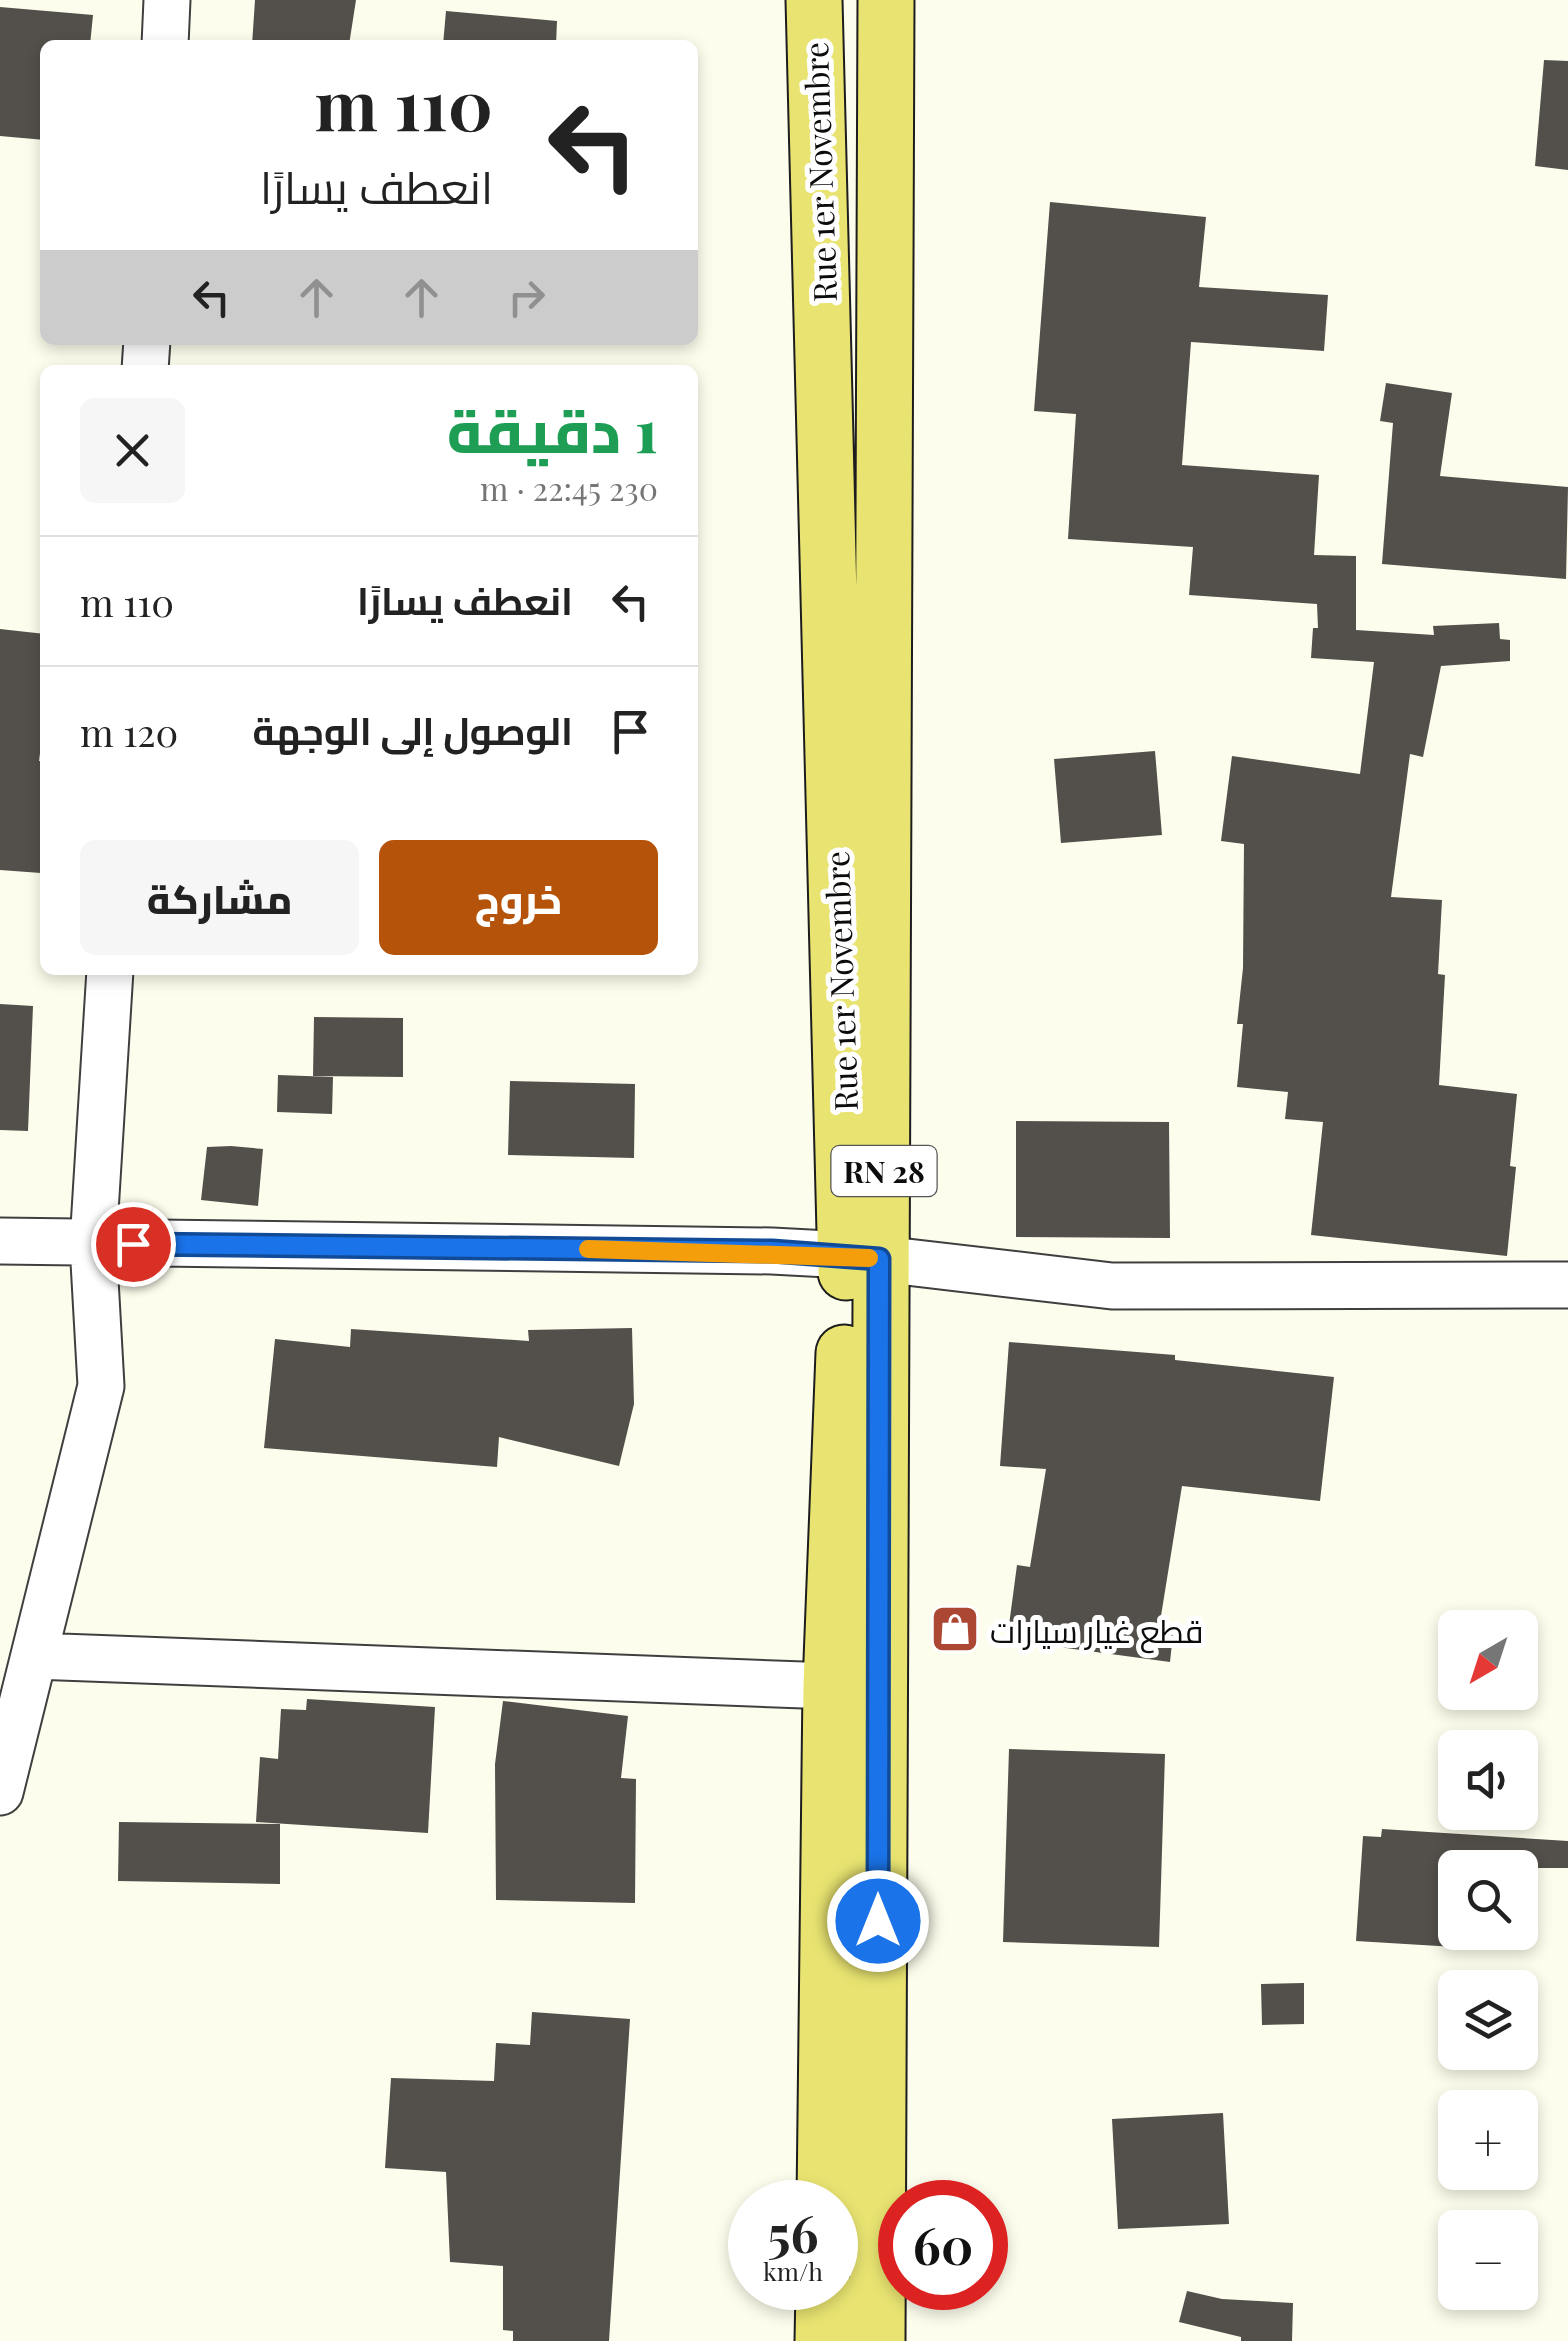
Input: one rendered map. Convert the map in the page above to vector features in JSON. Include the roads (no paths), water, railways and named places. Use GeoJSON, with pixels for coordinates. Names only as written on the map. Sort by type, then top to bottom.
{"type":"FeatureCollection","features":[{"type":"Feature","properties":{"kind":"main road","name":"Rue 1er Novembre"},"geometry":{"type":"LineString","coordinates":[[814,0],[863,1257],[831,1686],[825,2180]]}},
{"type":"Feature","properties":{"kind":"main road","name":"RN 28"},"geometry":{"type":"LineString","coordinates":[[877,2341],[863,1257],[884,1185],[886,0]]}},
{"type":"Feature","properties":{"kind":"main road"},"geometry":{"type":"LineString","coordinates":[[823,2341],[824,2310]]}},
{"type":"Feature","properties":{"kind":"street"},"geometry":{"type":"LineString","coordinates":[[164,40],[167,0]]}},
{"type":"Feature","properties":{"kind":"street"},"geometry":{"type":"LineString","coordinates":[[0,1792],[101,1386],[93,1244],[110,975]]}},
{"type":"Feature","properties":{"kind":"street"},"geometry":{"type":"LineString","coordinates":[[0,1241],[863,1257],[1112,1286],[1568,1285]]}},
{"type":"Feature","properties":{"kind":"street"},"geometry":{"type":"LineString","coordinates":[[34,1656],[831,1686]]}},
{"type":"Feature","properties":{"kind":"place","name":"قطع غيار سيارات"},"geometry":{"type":"Point","coordinates":[955,1629]}}]}
